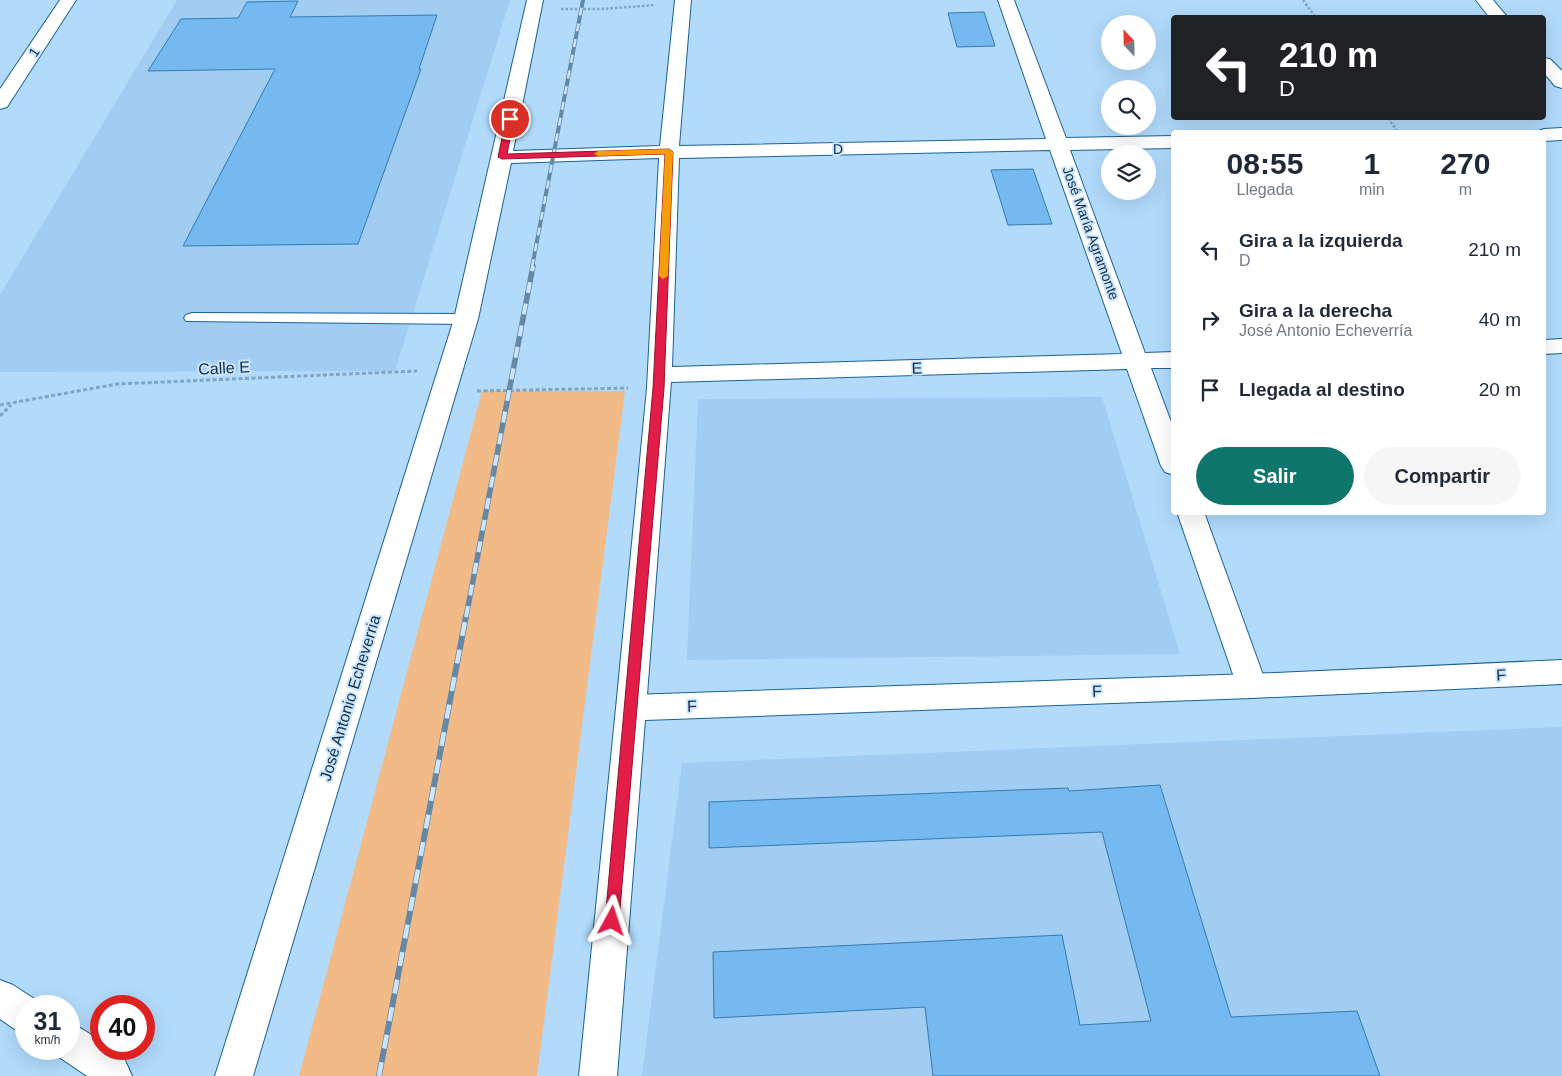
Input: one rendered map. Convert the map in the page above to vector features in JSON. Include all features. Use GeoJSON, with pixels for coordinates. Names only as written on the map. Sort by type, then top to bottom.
{"type":"FeatureCollection","features":[{"type":"Feature","properties":{"kind":"street","name":"1"},"geometry":{"type":"LineString","coordinates":[[0,103],[68,0]]}},
{"type":"Feature","properties":{"kind":"street","name":"José María Agramonte"},"geometry":{"type":"LineString","coordinates":[[1006,0],[1060,145],[1171,458]]}},
{"type":"Feature","properties":{"kind":"street"},"geometry":{"type":"LineString","coordinates":[[1484,0],[1497,15]]}},
{"type":"Feature","properties":{"kind":"street"},"geometry":{"type":"LineString","coordinates":[[598,1076],[659,382],[669,152],[673,2]]}},
{"type":"Feature","properties":{"kind":"street","name":"José Antonio Echeverria"},"geometry":{"type":"LineString","coordinates":[[234,1076],[466,320],[502,157],[533,3]]}},
{"type":"Feature","properties":{"kind":"street"},"geometry":{"type":"LineString","coordinates":[[1546,65],[1562,82]]}},
{"type":"Feature","properties":{"kind":"street"},"geometry":{"type":"LineString","coordinates":[[1546,135],[1562,134]]}},
{"type":"Feature","properties":{"kind":"street","name":"D"},"geometry":{"type":"LineString","coordinates":[[502,157],[1171,142]]}},
{"type":"Feature","properties":{"kind":"street"},"geometry":{"type":"LineString","coordinates":[[1546,347],[1562,346]]}},
{"type":"Feature","properties":{"kind":"street","name":"E"},"geometry":{"type":"LineString","coordinates":[[659,382],[1171,360]]}},
{"type":"Feature","properties":{"kind":"street"},"geometry":{"type":"LineString","coordinates":[[1191,515],[1252,686]]}},
{"type":"Feature","properties":{"kind":"street","name":"F"},"geometry":{"type":"LineString","coordinates":[[631,708],[1252,686],[1562,672]]}},
{"type":"Feature","properties":{"kind":"street"},"geometry":{"type":"LineString","coordinates":[[0,998],[15,1008]]}},
{"type":"Feature","properties":{"kind":"street"},"geometry":{"type":"LineString","coordinates":[[80,1049],[109,1068],[113,1076]]}},
{"type":"Feature","properties":{"kind":"lane"},"geometry":{"type":"LineString","coordinates":[[192,318],[466,320]]}},
{"type":"Feature","properties":{"kind":"path"},"geometry":{"type":"LineString","coordinates":[[1303,0],[1314,15]]}},
{"type":"Feature","properties":{"kind":"path"},"geometry":{"type":"LineString","coordinates":[[533,3],[551,9],[602,9],[645,7],[673,2]]}},
{"type":"Feature","properties":{"kind":"path","name":"Calle E"},"geometry":{"type":"LineString","coordinates":[[0,404],[11,404],[117,384],[395,371],[448,382],[659,382]]}},
{"type":"Feature","properties":{"kind":"path"},"geometry":{"type":"LineString","coordinates":[[0,416],[11,404]]}},
{"type":"Feature","properties":{"kind":"shaded area"},"geometry":{"type":"Polygon","coordinates":[[[177,0],[510,0],[395,371],[0,372],[0,295],[177,0]]]}},
{"type":"Feature","properties":{"kind":"shaded area"},"geometry":{"type":"Polygon","coordinates":[[[482,391],[625,391],[537,1076],[299,1076],[482,391]]]}},
{"type":"Feature","properties":{"kind":"shaded area"},"geometry":{"type":"Polygon","coordinates":[[[1102,397],[1180,654],[687,660],[698,399],[1102,397]]]}},
{"type":"Feature","properties":{"kind":"shaded area"},"geometry":{"type":"Polygon","coordinates":[[[1562,727],[1562,1076],[642,1076],[682,763],[1562,727]]]}},
{"type":"Feature","properties":{"kind":"building"},"geometry":{"type":"Polygon","coordinates":[[[298,1],[290,17],[437,15],[419,69],[421,69],[358,244],[183,246],[275,69],[148,71],[181,19],[238,18],[247,2],[298,1]]]}},
{"type":"Feature","properties":{"kind":"building"},"geometry":{"type":"Polygon","coordinates":[[[984,12],[995,46],[957,47],[948,13],[984,12]]]}},
{"type":"Feature","properties":{"kind":"building"},"geometry":{"type":"Polygon","coordinates":[[[1033,169],[1052,224],[1008,225],[991,170],[1033,169]]]}},
{"type":"Feature","properties":{"kind":"building"},"geometry":{"type":"Polygon","coordinates":[[[1160,785],[1231,1017],[1357,1011],[1380,1076],[933,1076],[925,1007],[714,1018],[713,952],[1062,935],[1080,1025],[1151,1021],[1102,832],[709,848],[709,802],[1068,788],[1069,791],[1160,785]]]}},
{"type":"Feature","properties":{"kind":"railway"},"geometry":{"type":"LineString","coordinates":[[532,267],[583,0]]}},
{"type":"Feature","properties":{"kind":"railway"},"geometry":{"type":"LineString","coordinates":[[466,617],[533,266]]}},
{"type":"Feature","properties":{"kind":"railway"},"geometry":{"type":"LineString","coordinates":[[379,1076],[466,616]]}},
{"type":"Feature","properties":{"kind":"slow traffic"},"geometry":{"type":"LineString","coordinates":[[598,154],[669,152],[663,276]]}},
{"type":"Feature","properties":{"kind":"route"},"geometry":{"type":"LineString","coordinates":[[510,119],[502,157],[669,152],[658,388],[612,921]]}}]}
